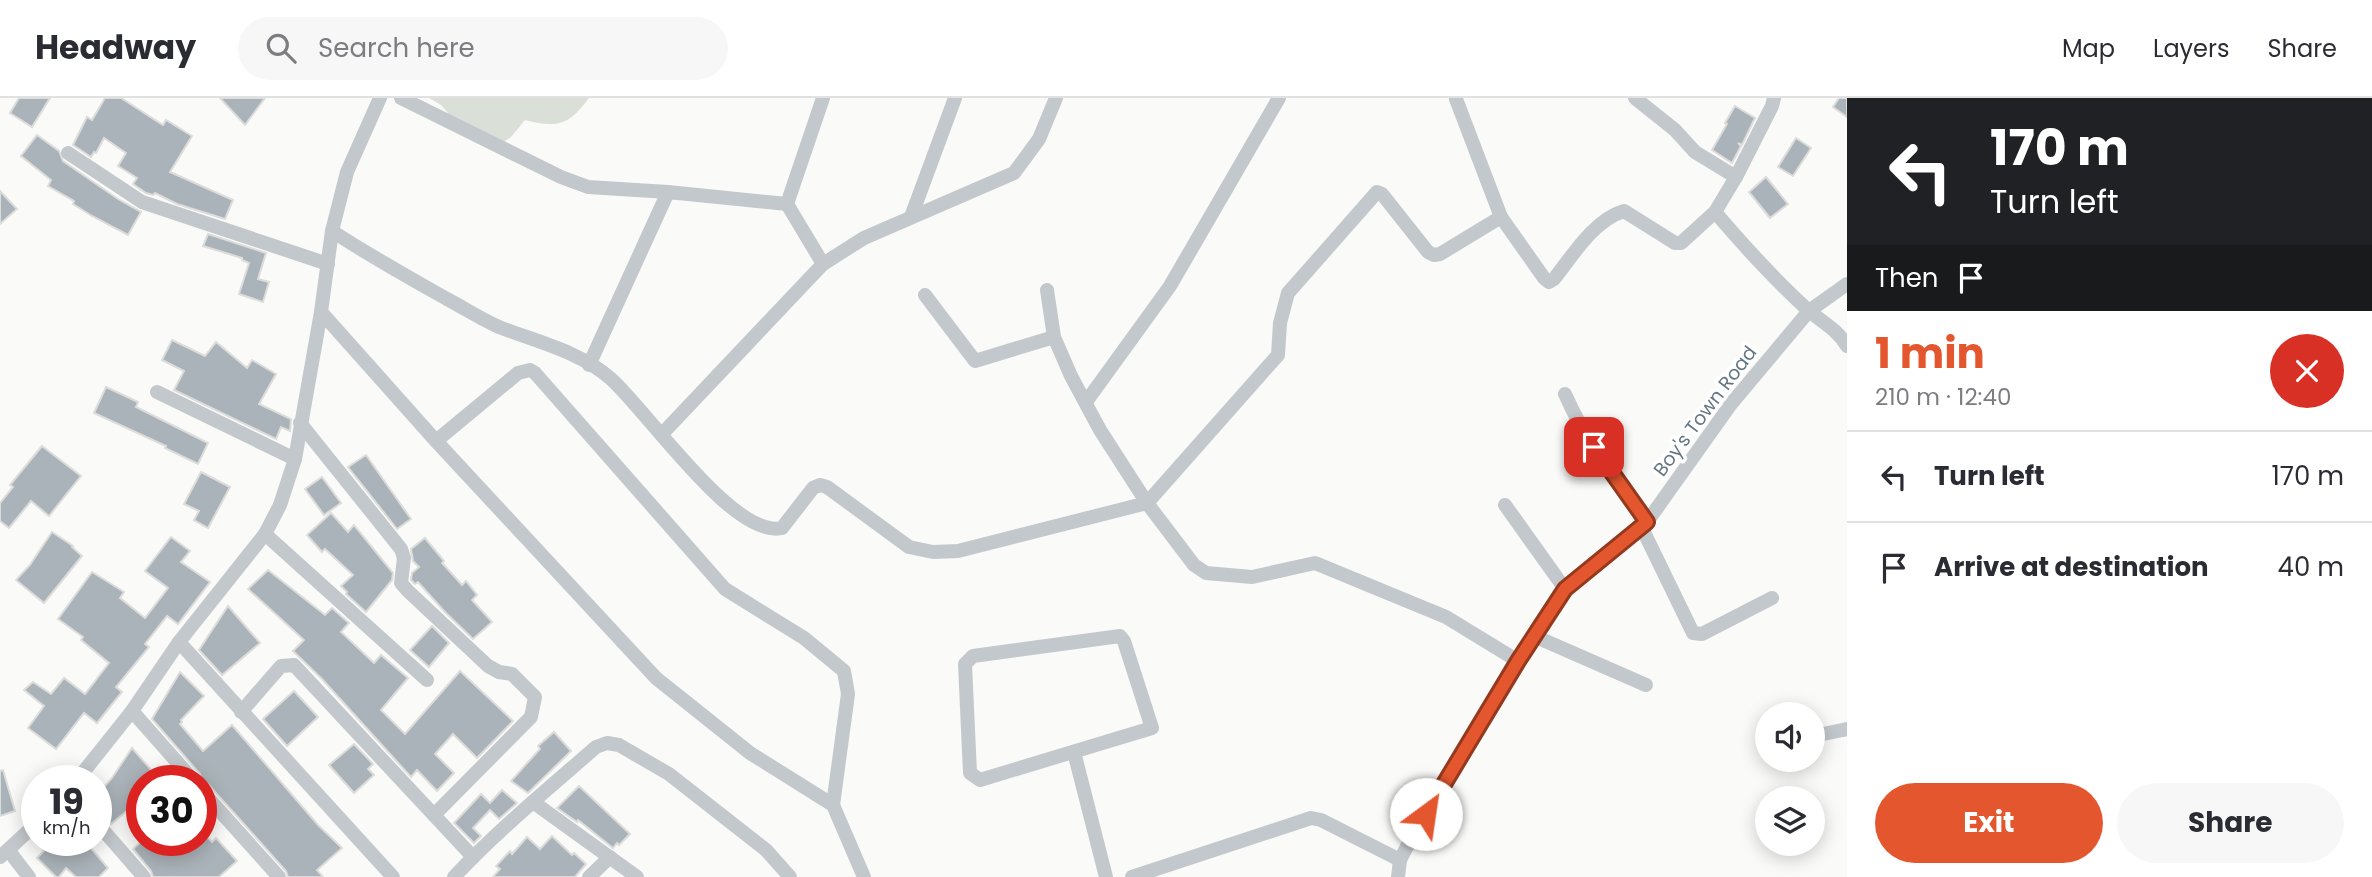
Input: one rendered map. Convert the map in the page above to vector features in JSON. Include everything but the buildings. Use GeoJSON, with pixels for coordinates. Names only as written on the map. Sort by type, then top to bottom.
{"type":"FeatureCollection","features":[{"type":"Feature","properties":{"kind":"street"},"geometry":{"type":"LineString","coordinates":[[89,765],[132,711],[179,642],[265,534],[281,505],[295,459],[321,312],[332,231],[347,173],[380,98]]}},
{"type":"Feature","properties":{"kind":"street"},"geometry":{"type":"LineString","coordinates":[[401,98],[561,177],[589,187],[787,204]]}},
{"type":"Feature","properties":{"kind":"street"},"geometry":{"type":"LineString","coordinates":[[823,98],[787,204],[823,264]]}},
{"type":"Feature","properties":{"kind":"street"},"geometry":{"type":"LineString","coordinates":[[911,217],[955,98]]}},
{"type":"Feature","properties":{"kind":"street"},"geometry":{"type":"LineString","coordinates":[[662,434],[823,264],[864,238],[1014,173],[1039,139],[1056,98]]}},
{"type":"Feature","properties":{"kind":"street"},"geometry":{"type":"LineString","coordinates":[[1086,402],[1170,286],[1279,98]]}},
{"type":"Feature","properties":{"kind":"street"},"geometry":{"type":"LineString","coordinates":[[1635,98],[1675,130],[1695,152],[1736,177]]}},
{"type":"Feature","properties":{"kind":"street"},"geometry":{"type":"LineString","coordinates":[[1456,99],[1501,217],[1549,282],[1610,215],[1624,211],[1675,243],[1681,243],[1715,212],[1736,177],[1774,98]]}},
{"type":"Feature","properties":{"kind":"street"},"geometry":{"type":"LineString","coordinates":[[68,153],[142,202],[328,264]]}},
{"type":"Feature","properties":{"kind":"street"},"geometry":{"type":"LineString","coordinates":[[589,365],[668,192]]}},
{"type":"Feature","properties":{"kind":"street"},"geometry":{"type":"LineString","coordinates":[[332,231],[380,262],[498,326],[544,342],[610,377],[707,487],[733,510],[755,523],[774,530],[782,528],[813,488],[820,485],[909,547],[933,552],[958,551],[1147,503],[1278,355],[1280,323],[1288,293],[1377,192],[1382,194],[1434,255],[1501,217]]}},
{"type":"Feature","properties":{"kind":"street"},"geometry":{"type":"LineString","coordinates":[[1715,212],[1751,254],[1809,311],[1840,335],[1847,346]]}},
{"type":"Feature","properties":{"kind":"street","name":"Boy's Town Road"},"geometry":{"type":"LineString","coordinates":[[1398,877],[1400,860],[1413,835],[1518,661],[1565,589],[1644,524],[1731,404],[1809,311],[1847,284]]}},
{"type":"Feature","properties":{"kind":"street"},"geometry":{"type":"LineString","coordinates":[[1047,290],[1054,337],[1100,430],[1147,503],[1194,565],[1206,573],[1252,577],[1315,563],[1446,617],[1518,661]]}},
{"type":"Feature","properties":{"kind":"street"},"geometry":{"type":"LineString","coordinates":[[925,295],[975,361],[1054,337]]}},
{"type":"Feature","properties":{"kind":"street"},"geometry":{"type":"LineString","coordinates":[[321,312],[436,441],[656,678],[750,754],[833,805]]}},
{"type":"Feature","properties":{"kind":"street"},"geometry":{"type":"LineString","coordinates":[[436,441],[518,373],[530,370],[725,589],[804,638],[844,671],[848,694],[833,805],[864,877]]}},
{"type":"Feature","properties":{"kind":"street"},"geometry":{"type":"LineString","coordinates":[[157,392],[295,459]]}},
{"type":"Feature","properties":{"kind":"street"},"geometry":{"type":"LineString","coordinates":[[1565,394],[1594,447],[1644,524],[1693,633],[1702,634],[1772,598]]}},
{"type":"Feature","properties":{"kind":"street"},"geometry":{"type":"LineString","coordinates":[[300,423],[401,549],[404,558],[401,583],[488,666],[499,672],[512,674],[535,697],[531,717],[434,815]]}},
{"type":"Feature","properties":{"kind":"street"},"geometry":{"type":"LineString","coordinates":[[1505,505],[1565,589]]}},
{"type":"Feature","properties":{"kind":"street"},"geometry":{"type":"LineString","coordinates":[[265,534],[427,680]]}},
{"type":"Feature","properties":{"kind":"street"},"geometry":{"type":"LineString","coordinates":[[1120,635],[1152,728],[1074,752],[980,780],[974,778],[970,773],[965,664],[967,660],[972,656],[1120,635]]}},
{"type":"Feature","properties":{"kind":"street"},"geometry":{"type":"LineString","coordinates":[[1534,636],[1646,685]]}},
{"type":"Feature","properties":{"kind":"street"},"geometry":{"type":"LineString","coordinates":[[179,642],[393,877]]}},
{"type":"Feature","properties":{"kind":"street"},"geometry":{"type":"LineString","coordinates":[[241,712],[281,666],[294,664],[472,857]]}},
{"type":"Feature","properties":{"kind":"street"},"geometry":{"type":"LineString","coordinates":[[132,711],[180,765]]}},
{"type":"Feature","properties":{"kind":"street"},"geometry":{"type":"LineString","coordinates":[[1825,734],[1847,729]]}},
{"type":"Feature","properties":{"kind":"street"},"geometry":{"type":"LineString","coordinates":[[454,877],[472,857],[533,802],[596,747],[607,743],[619,746],[669,774],[766,849],[790,877]]}},
{"type":"Feature","properties":{"kind":"street"},"geometry":{"type":"LineString","coordinates":[[1074,752],[1106,877]]}},
{"type":"Feature","properties":{"kind":"street"},"geometry":{"type":"LineString","coordinates":[[533,802],[637,877]]}},
{"type":"Feature","properties":{"kind":"street"},"geometry":{"type":"LineString","coordinates":[[217,808],[279,877]]}},
{"type":"Feature","properties":{"kind":"street"},"geometry":{"type":"LineString","coordinates":[[1132,877],[1311,818],[1321,820],[1400,860]]}},
{"type":"Feature","properties":{"kind":"street"},"geometry":{"type":"LineString","coordinates":[[21,838],[4,854],[29,877]]}},
{"type":"Feature","properties":{"kind":"street"},"geometry":{"type":"LineString","coordinates":[[112,840],[144,877]]}},
{"type":"Feature","properties":{"kind":"street"},"geometry":{"type":"LineString","coordinates":[[589,877],[610,858]]}},
{"type":"Feature","properties":{"kind":"shaded area"},"geometry":{"type":"Polygon","coordinates":[[[429,98],[589,98],[575,114],[562,122],[546,124],[525,120],[511,137],[502,143],[452,118],[441,105],[429,98]]]}},
{"type":"Feature","properties":{"kind":"route"},"geometry":{"type":"LineString","coordinates":[[1426,814],[1518,661],[1565,589],[1647,522],[1594,447]]}}]}
